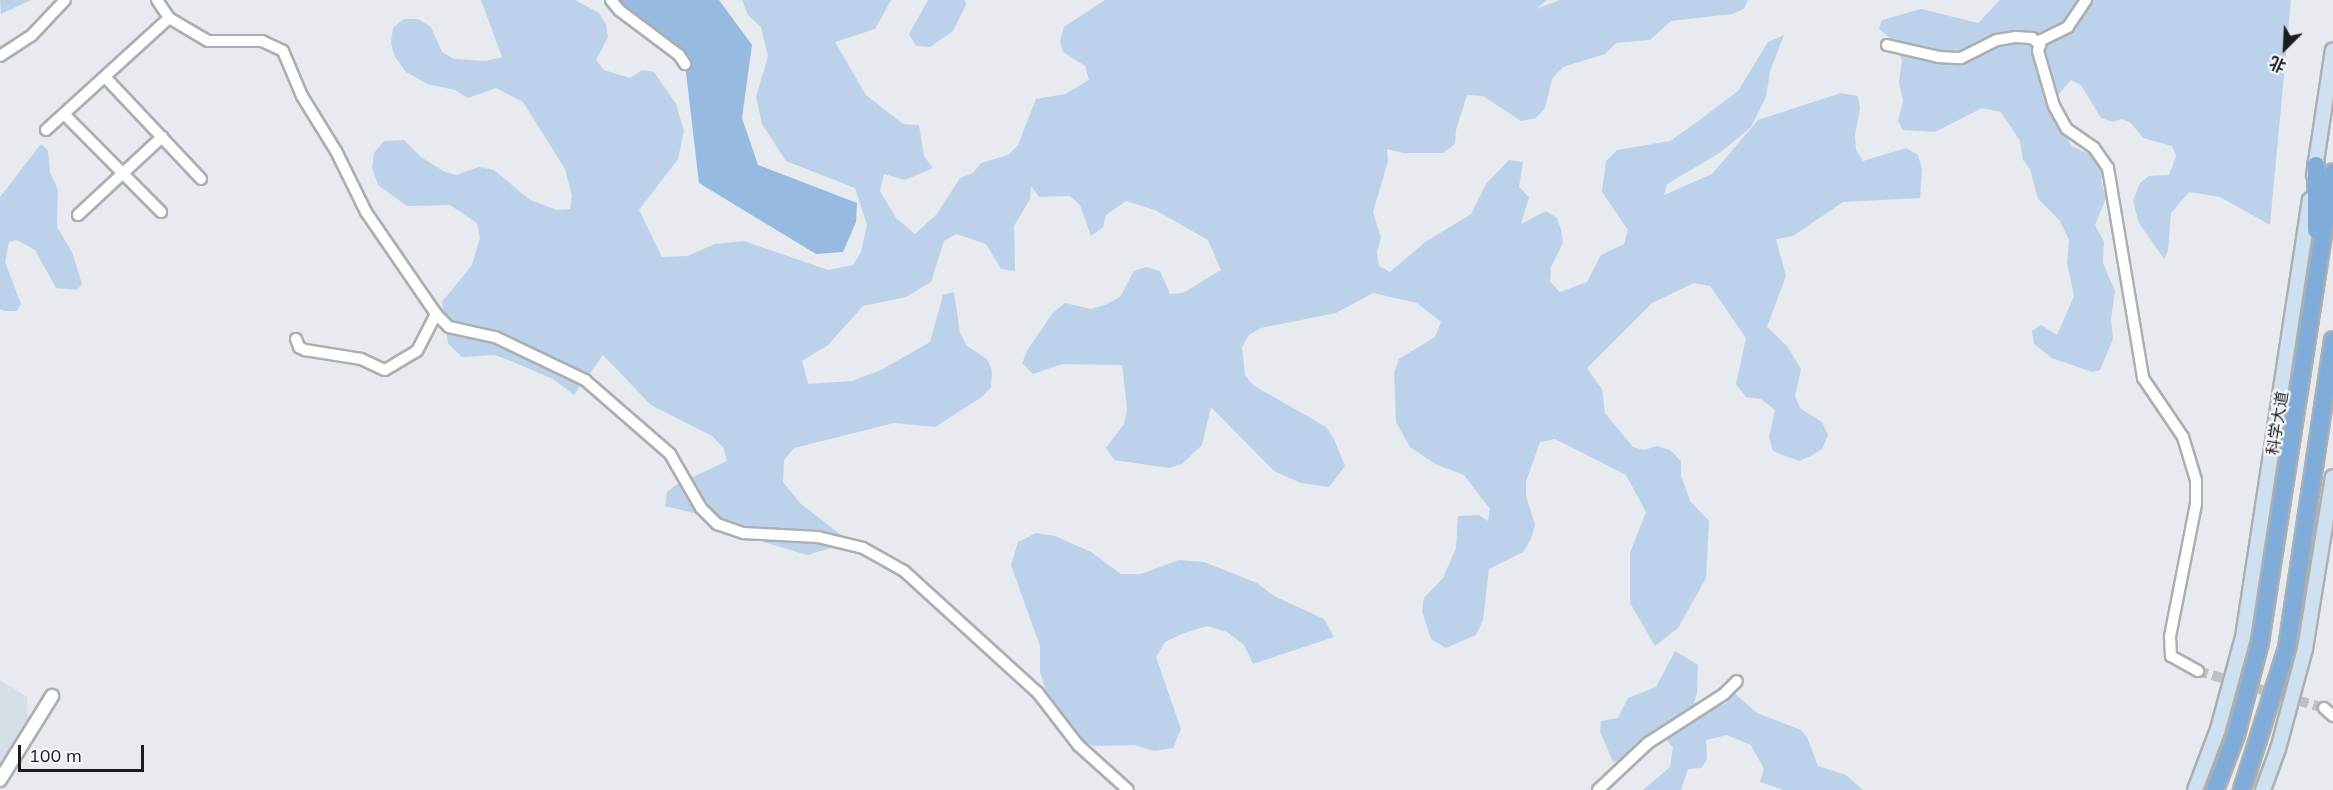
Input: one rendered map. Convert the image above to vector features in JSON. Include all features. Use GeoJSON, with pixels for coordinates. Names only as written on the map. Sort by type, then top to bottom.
{"type":"FeatureCollection","features":[{"type":"Feature","properties":{"kind":"highway"},"geometry":{"type":"LineString","coordinates":[[2316,165],[2316,288]]}},
{"type":"Feature","properties":{"kind":"highway","name":"科学大道"},"geometry":{"type":"LineString","coordinates":[[2215,790],[2236,735],[2260,642],[2333,172]]}},
{"type":"Feature","properties":{"kind":"highway"},"geometry":{"type":"LineString","coordinates":[[2242,790],[2287,648],[2333,339]]}},
{"type":"Feature","properties":{"kind":"main road","name":"科学大道"},"geometry":{"type":"LineString","coordinates":[[2195,790],[2218,729],[2243,637],[2333,50]]}},
{"type":"Feature","properties":{"kind":"main road"},"geometry":{"type":"LineString","coordinates":[[2263,790],[2306,649],[2333,477]]}},
{"type":"Feature","properties":{"kind":"street"},"geometry":{"type":"LineString","coordinates":[[0,56],[32,35],[65,0]]}},
{"type":"Feature","properties":{"kind":"street"},"geometry":{"type":"LineString","coordinates":[[158,0],[169,18],[207,42],[262,41],[283,51],[302,96],[336,151],[366,212],[436,314],[449,327],[495,337],[585,380],[670,454],[701,508],[717,524],[743,533],[818,537],[863,548],[904,571],[1038,693],[1078,745],[1128,790]]}},
{"type":"Feature","properties":{"kind":"street"},"geometry":{"type":"LineString","coordinates":[[611,0],[648,34],[679,55],[685,64]]}},
{"type":"Feature","properties":{"kind":"street"},"geometry":{"type":"LineString","coordinates":[[2086,0],[2068,27],[2041,40],[2040,45],[2054,106],[2067,129],[2094,148],[2108,168],[2143,378],[2183,437],[2196,480],[2196,504],[2170,637],[2171,656],[2198,671]]}},
{"type":"Feature","properties":{"kind":"street"},"geometry":{"type":"LineString","coordinates":[[46,130],[169,18]]}},
{"type":"Feature","properties":{"kind":"street"},"geometry":{"type":"LineString","coordinates":[[1887,45],[1939,57],[1961,58],[1997,40],[2015,37],[2032,38],[2040,45]]}},
{"type":"Feature","properties":{"kind":"street"},"geometry":{"type":"LineString","coordinates":[[105,77],[201,178]]}},
{"type":"Feature","properties":{"kind":"street"},"geometry":{"type":"LineString","coordinates":[[64,114],[161,212]]}},
{"type":"Feature","properties":{"kind":"street"},"geometry":{"type":"LineString","coordinates":[[78,215],[162,137]]}},
{"type":"Feature","properties":{"kind":"street"},"geometry":{"type":"LineString","coordinates":[[296,339],[299,347],[306,350],[361,359],[385,370],[417,351],[436,314]]}},
{"type":"Feature","properties":{"kind":"street"},"geometry":{"type":"LineString","coordinates":[[1598,790],[1648,743],[1724,694],[1737,681]]}},
{"type":"Feature","properties":{"kind":"street"},"geometry":{"type":"LineString","coordinates":[[0,780],[52,696]]}},
{"type":"Feature","properties":{"kind":"street"},"geometry":{"type":"LineString","coordinates":[[2324,708],[2333,716]]}},
{"type":"Feature","properties":{"kind":"shaded area"},"geometry":{"type":"Polygon","coordinates":[[[0,0],[31,0],[1,14],[0,0]]]}},
{"type":"Feature","properties":{"kind":"shaded area"},"geometry":{"type":"Polygon","coordinates":[[[481,0],[575,0],[599,13],[606,24],[608,37],[596,60],[604,70],[630,78],[642,70],[654,72],[676,104],[684,131],[678,159],[639,210],[662,257],[687,256],[715,244],[744,241],[828,270],[853,265],[861,252],[867,225],[855,188],[786,161],[762,124],[756,97],[768,56],[761,27],[748,15],[742,0],[891,0],[875,29],[835,42],[866,95],[903,124],[919,125],[924,156],[933,168],[905,180],[884,174],[880,191],[896,218],[915,234],[937,214],[960,178],[973,173],[981,163],[1008,155],[1018,145],[1036,99],[1065,94],[1089,80],[1085,66],[1063,52],[1060,41],[1064,27],[1105,0],[1547,0],[1536,9],[1560,0],[1748,0],[1744,9],[1732,14],[1671,21],[1650,40],[1616,43],[1605,54],[1563,67],[1552,79],[1545,108],[1536,118],[1521,121],[1483,96],[1467,95],[1456,130],[1455,144],[1443,153],[1403,153],[1387,149],[1388,161],[1373,212],[1381,238],[1377,253],[1379,266],[1390,272],[1424,243],[1471,214],[1486,184],[1509,160],[1523,162],[1519,187],[1529,197],[1521,224],[1546,211],[1557,218],[1563,243],[1551,267],[1550,282],[1560,292],[1587,282],[1601,255],[1624,244],[1628,230],[1602,192],[1606,161],[1617,150],[1670,141],[1693,125],[1738,91],[1768,42],[1784,35],[1770,71],[1766,97],[1751,127],[1721,152],[1667,184],[1664,195],[1712,174],[1758,120],[1841,93],[1858,96],[1860,109],[1855,135],[1856,150],[1863,161],[1906,148],[1918,155],[1922,169],[1920,198],[1843,202],[1793,236],[1776,239],[1786,276],[1767,327],[1787,346],[1801,369],[1795,396],[1800,408],[1822,422],[1828,435],[1822,449],[1811,456],[1799,461],[1773,451],[1769,437],[1775,410],[1761,399],[1746,397],[1736,384],[1746,338],[1710,286],[1694,283],[1652,303],[1587,368],[1602,389],[1605,413],[1633,447],[1644,450],[1657,446],[1670,450],[1681,461],[1681,475],[1690,501],[1709,521],[1706,578],[1678,628],[1655,646],[1630,603],[1630,553],[1646,512],[1626,475],[1555,439],[1540,442],[1526,482],[1526,496],[1535,525],[1531,539],[1523,552],[1489,569],[1483,620],[1476,635],[1446,648],[1431,639],[1422,611],[1424,598],[1443,578],[1456,548],[1458,516],[1479,515],[1488,521],[1490,509],[1464,475],[1435,464],[1410,447],[1396,422],[1394,373],[1399,359],[1435,337],[1441,322],[1417,303],[1373,293],[1336,313],[1261,328],[1249,335],[1242,347],[1245,375],[1253,385],[1326,427],[1334,439],[1345,466],[1329,487],[1301,483],[1274,471],[1211,407],[1202,445],[1182,464],[1169,468],[1114,460],[1106,448],[1124,424],[1127,409],[1122,365],[1062,364],[1033,374],[1022,363],[1028,349],[1052,314],[1065,303],[1091,309],[1105,305],[1120,297],[1134,271],[1146,267],[1160,271],[1170,294],[1183,293],[1221,270],[1208,240],[1155,210],[1126,201],[1106,215],[1103,227],[1091,236],[1080,205],[1070,196],[1039,197],[1031,186],[1030,199],[1014,226],[1015,271],[1001,269],[986,244],[956,234],[944,241],[931,282],[906,297],[863,306],[828,345],[802,361],[808,384],[852,381],[881,370],[930,342],[943,295],[954,292],[960,333],[967,346],[987,359],[992,371],[991,387],[982,397],[935,427],[894,423],[794,448],[784,460],[783,482],[800,503],[842,536],[835,547],[807,555],[764,542],[727,521],[665,506],[667,492],[676,485],[727,461],[723,447],[712,436],[651,405],[603,355],[574,395],[553,379],[495,355],[462,357],[448,343],[442,302],[472,265],[480,238],[477,223],[450,205],[407,206],[378,185],[372,168],[374,153],[384,141],[404,140],[421,157],[443,171],[456,175],[479,167],[494,170],[530,200],[557,210],[570,209],[572,196],[565,169],[523,102],[496,88],[468,98],[455,90],[427,84],[406,72],[395,57],[391,43],[393,28],[404,19],[418,19],[431,27],[442,52],[454,59],[486,61],[502,57],[481,0]]]}},
{"type":"Feature","properties":{"kind":"shaded area"},"geometry":{"type":"Polygon","coordinates":[[[611,0],[719,0],[752,45],[742,118],[758,165],[857,203],[856,222],[843,252],[816,254],[699,183],[685,64],[611,0]]]}},
{"type":"Feature","properties":{"kind":"shaded area"},"geometry":{"type":"Polygon","coordinates":[[[928,0],[965,0],[966,5],[953,31],[930,47],[916,46],[909,34],[928,0]]]}},
{"type":"Feature","properties":{"kind":"shaded area"},"geometry":{"type":"Polygon","coordinates":[[[2000,0],[2291,0],[2270,225],[2220,197],[2189,192],[2171,213],[2168,251],[2164,259],[2139,223],[2133,201],[2140,183],[2149,176],[2169,175],[2176,156],[2172,146],[2143,138],[2131,123],[2122,119],[2113,122],[2101,118],[2081,85],[2071,80],[2054,100],[2071,146],[2098,158],[2103,167],[2101,181],[2106,198],[2095,225],[2104,242],[2103,263],[2115,291],[2111,319],[2113,339],[2100,370],[2092,372],[2052,358],[2034,344],[2032,331],[2041,325],[2057,335],[2074,296],[2067,263],[2069,240],[2060,221],[2038,199],[2030,169],[2023,160],[2020,141],[2001,112],[1982,108],[1935,132],[1903,130],[1898,121],[1903,101],[1899,82],[1902,61],[1895,42],[1879,29],[1882,20],[1921,9],[1978,23],[2000,0]]]}},
{"type":"Feature","properties":{"kind":"shaded area"},"geometry":{"type":"Polygon","coordinates":[[[41,144],[48,151],[50,172],[58,190],[57,227],[72,252],[82,284],[77,290],[56,288],[35,250],[17,240],[9,242],[5,262],[21,304],[17,311],[5,311],[0,309],[0,197],[41,144]]]}},
{"type":"Feature","properties":{"kind":"shaded area"},"geometry":{"type":"Polygon","coordinates":[[[1036,533],[1055,536],[1091,552],[1121,574],[1141,574],[1179,560],[1204,562],[1257,583],[1274,596],[1324,619],[1334,637],[1253,664],[1244,645],[1227,632],[1207,626],[1184,633],[1165,642],[1156,657],[1181,729],[1173,748],[1154,751],[1134,745],[1093,746],[1057,725],[1040,672],[1040,646],[1011,565],[1018,542],[1036,533]]]}},
{"type":"Feature","properties":{"kind":"shaded area"},"geometry":{"type":"Polygon","coordinates":[[[1675,651],[1698,665],[1697,693],[1691,713],[1726,704],[1733,692],[1757,713],[1801,730],[1807,737],[1818,766],[1846,775],[1863,790],[1784,790],[1760,782],[1764,769],[1751,745],[1727,735],[1706,740],[1707,760],[1701,768],[1688,769],[1681,790],[1643,790],[1670,767],[1673,747],[1665,739],[1654,740],[1630,759],[1613,762],[1600,731],[1601,721],[1618,718],[1628,698],[1656,687],[1675,651]]]}},
{"type":"Feature","properties":{"kind":"shaded area"},"geometry":{"type":"Polygon","coordinates":[[[0,680],[27,697],[28,722],[0,766],[0,680]]]}},
{"type":"Feature","properties":{"kind":"tunnel"},"geometry":{"type":"LineString","coordinates":[[2198,671],[2324,708]]}}]}
